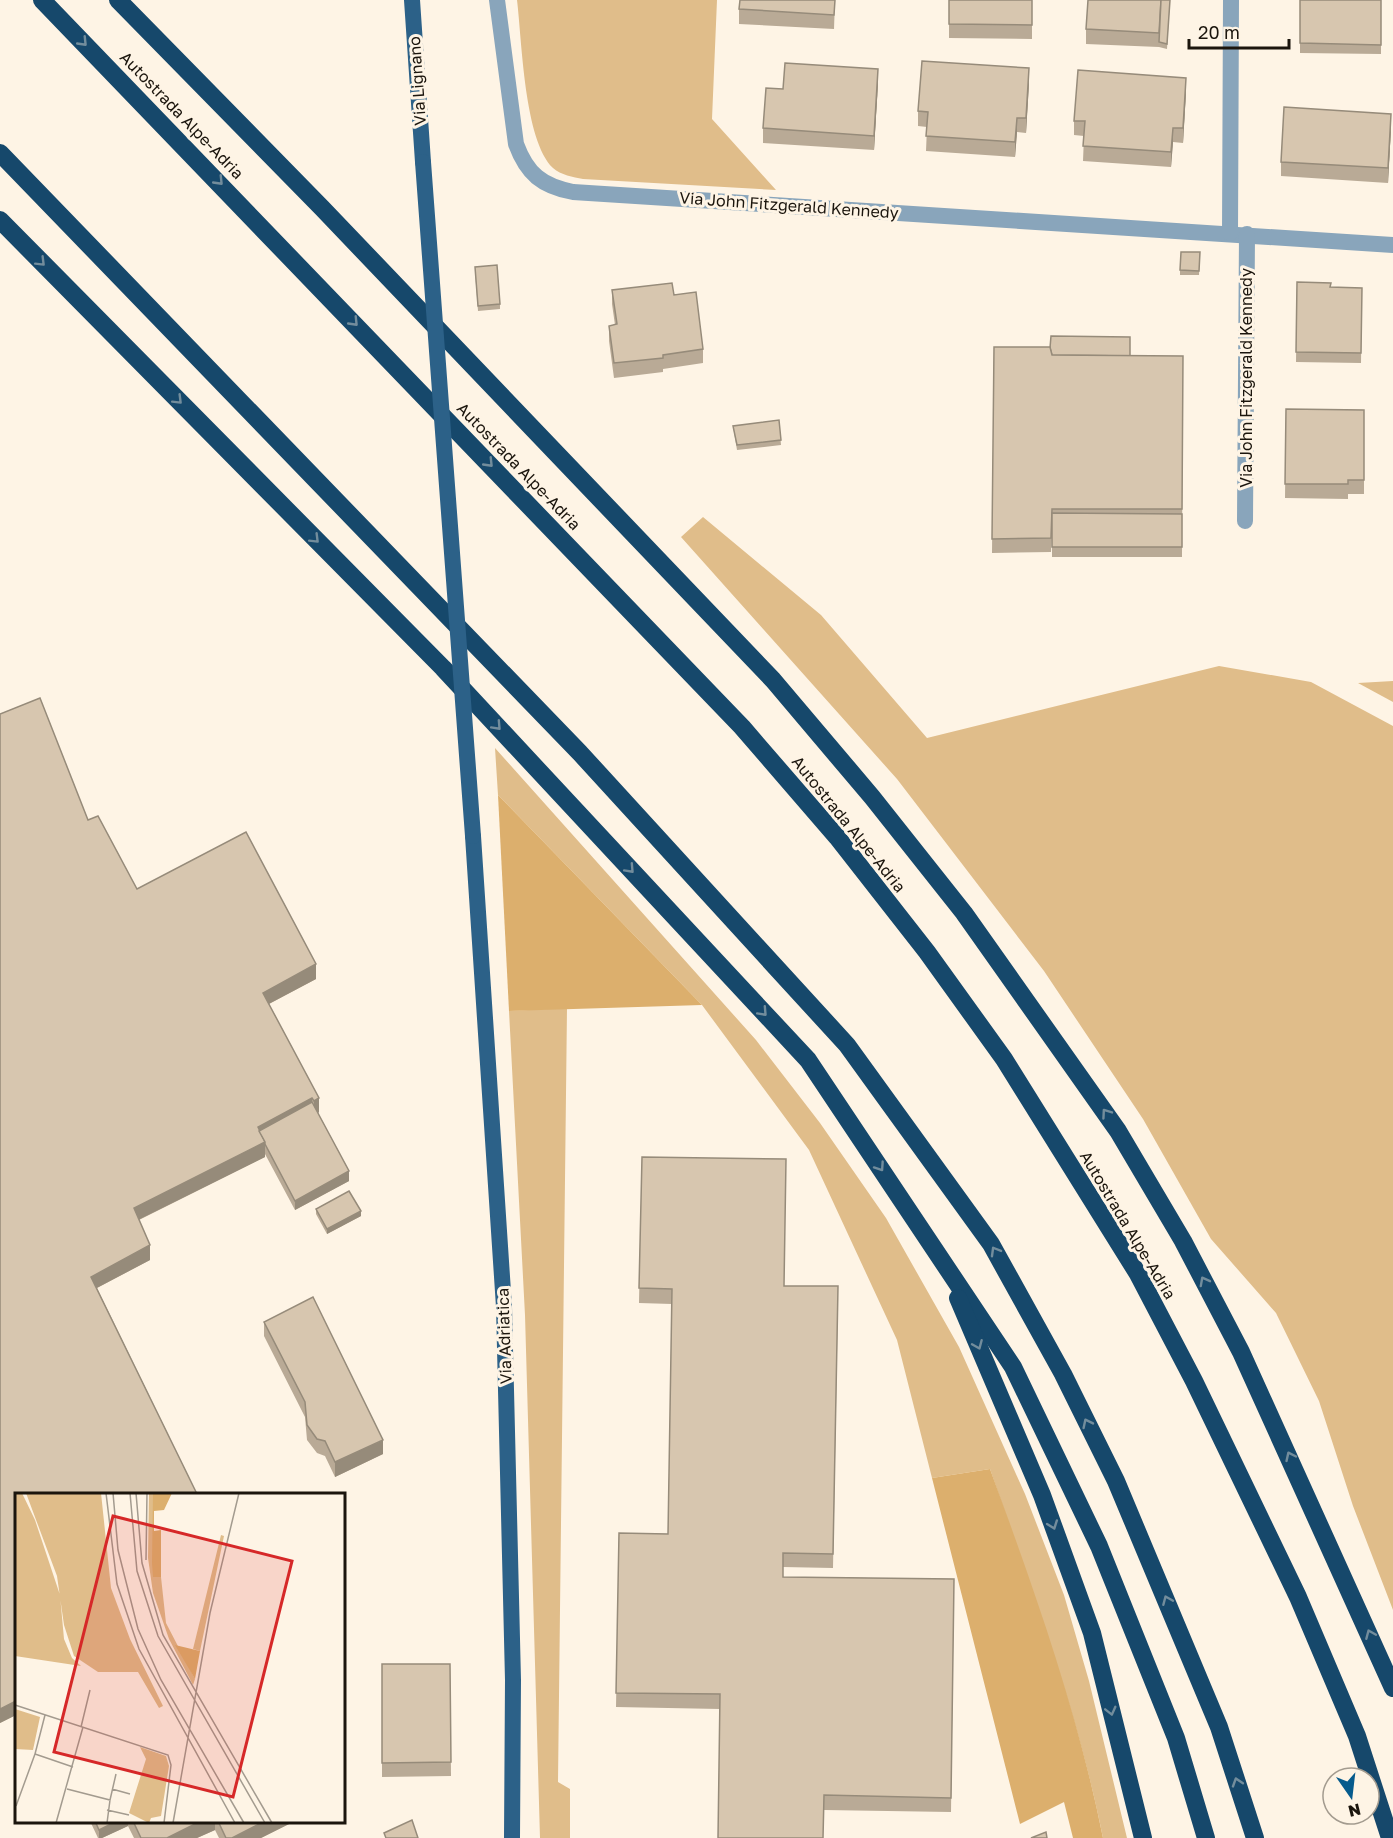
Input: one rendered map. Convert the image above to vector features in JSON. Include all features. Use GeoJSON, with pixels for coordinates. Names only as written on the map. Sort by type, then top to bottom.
{"type":"FeatureCollection","features":[{"type":"Feature","properties":{"kind":"highway","name":"Autostrada Alpe-Adria"},"geometry":{"type":"LineString","coordinates":[[42,0],[742,727],[837,837],[927,952],[1004,1059],[1138,1274],[1185,1363],[1298,1597],[1357,1736],[1390,1838]]}},
{"type":"Feature","properties":{"kind":"highway","name":"Autostrada Alpe-Adria"},"geometry":{"type":"LineString","coordinates":[[118,0],[330,217],[773,681],[964,913],[1118,1131],[1183,1241],[1242,1352],[1393,1688]]}},
{"type":"Feature","properties":{"kind":"highway"},"geometry":{"type":"LineString","coordinates":[[0,153],[580,753],[847,1045],[991,1244],[1063,1374],[1116,1481],[1219,1727],[1255,1838]]}},
{"type":"Feature","properties":{"kind":"highway"},"geometry":{"type":"LineString","coordinates":[[0,220],[443,668],[808,1060],[1013,1367],[1099,1546],[1176,1738],[1206,1838]]}},
{"type":"Feature","properties":{"kind":"highway"},"geometry":{"type":"LineString","coordinates":[[938,1252],[1042,1495],[1092,1633],[1143,1838]]}},
{"type":"Feature","properties":{"kind":"main road","name":"Via Lignano"},"geometry":{"type":"LineString","coordinates":[[412,0],[473,836]]}},
{"type":"Feature","properties":{"kind":"main road","name":"Via Adriatica"},"geometry":{"type":"LineString","coordinates":[[473,836],[504,1307],[513,1680],[512,1838]]}},
{"type":"Feature","properties":{"kind":"street","name":"Via John Fitzgerald Kennedy"},"geometry":{"type":"LineString","coordinates":[[497,0],[516,144],[522,160],[551,188],[573,192],[1393,245]]}},
{"type":"Feature","properties":{"kind":"street"},"geometry":{"type":"LineString","coordinates":[[1230,233],[1231,0]]}},
{"type":"Feature","properties":{"kind":"street","name":"Via John Fitzgerald Kennedy"},"geometry":{"type":"LineString","coordinates":[[1245,521],[1247,234]]}},
{"type":"Feature","properties":{"kind":"shaded area"},"geometry":{"type":"Polygon","coordinates":[[[517,0],[717,0],[712,119],[776,190],[583,179],[553,168],[543,154],[530,113],[517,0]]]}},
{"type":"Feature","properties":{"kind":"shaded area"},"geometry":{"type":"Polygon","coordinates":[[[703,517],[821,615],[927,738],[1219,666],[1311,682],[1393,726],[1393,1610],[1353,1506],[1319,1401],[1276,1313],[1211,1239],[1143,1119],[1044,971],[897,779],[681,537],[703,517]]]}},
{"type":"Feature","properties":{"kind":"shaded area"},"geometry":{"type":"Polygon","coordinates":[[[1393,681],[1393,702],[1358,683],[1393,681]]]}},
{"type":"Feature","properties":{"kind":"shaded area"},"geometry":{"type":"Polygon","coordinates":[[[495,748],[756,1040],[820,1123],[886,1218],[959,1347],[1025,1494],[1064,1595],[1089,1681],[1127,1838],[1103,1838],[1081,1744],[1067,1698],[1038,1606],[990,1469],[932,1478],[897,1340],[809,1150],[702,1005],[498,795],[495,748]]]}},
{"type":"Feature","properties":{"kind":"shaded area"},"geometry":{"type":"Polygon","coordinates":[[[498,795],[702,1005],[509,1011],[498,795]]]}},
{"type":"Feature","properties":{"kind":"shaded area"},"geometry":{"type":"Polygon","coordinates":[[[567,1008],[558,1782],[570,1789],[570,1838],[540,1838],[525,1315],[509,1011],[567,1008]]]}},
{"type":"Feature","properties":{"kind":"shaded area"},"geometry":{"type":"Polygon","coordinates":[[[990,1469],[1054,1651],[1081,1744],[1103,1838],[1073,1838],[1064,1802],[1020,1824],[932,1478],[990,1469]]]}},
{"type":"Feature","properties":{"kind":"building"},"geometry":{"type":"Polygon","coordinates":[[[740,0],[835,0],[834,15],[739,9],[740,0]]]}},
{"type":"Feature","properties":{"kind":"building"},"geometry":{"type":"Polygon","coordinates":[[[949,0],[1032,0],[1032,25],[949,24],[949,0]]]}},
{"type":"Feature","properties":{"kind":"building"},"geometry":{"type":"Polygon","coordinates":[[[1088,0],[1161,0],[1159,33],[1086,29],[1088,0]]]}},
{"type":"Feature","properties":{"kind":"building"},"geometry":{"type":"Polygon","coordinates":[[[1161,0],[1170,0],[1167,44],[1159,42],[1161,0]]]}},
{"type":"Feature","properties":{"kind":"building"},"geometry":{"type":"Polygon","coordinates":[[[1300,0],[1381,0],[1381,45],[1300,43],[1300,0]]]}},
{"type":"Feature","properties":{"kind":"building"},"geometry":{"type":"Polygon","coordinates":[[[922,61],[1029,68],[1026,118],[1017,118],[1015,142],[926,136],[928,112],[918,111],[922,61]]]}},
{"type":"Feature","properties":{"kind":"building"},"geometry":{"type":"Polygon","coordinates":[[[785,63],[878,69],[874,136],[763,128],[766,88],[783,89],[785,63]]]}},
{"type":"Feature","properties":{"kind":"building"},"geometry":{"type":"Polygon","coordinates":[[[1078,70],[1186,78],[1183,128],[1173,128],[1171,152],[1083,146],[1085,121],[1074,121],[1078,70]]]}},
{"type":"Feature","properties":{"kind":"building"},"geometry":{"type":"Polygon","coordinates":[[[1284,107],[1391,114],[1388,168],[1281,162],[1284,107]]]}},
{"type":"Feature","properties":{"kind":"building"},"geometry":{"type":"Polygon","coordinates":[[[1181,252],[1200,252],[1199,271],[1180,270],[1181,252]]]}},
{"type":"Feature","properties":{"kind":"building"},"geometry":{"type":"Polygon","coordinates":[[[497,265],[500,304],[478,306],[475,267],[497,265]]]}},
{"type":"Feature","properties":{"kind":"building"},"geometry":{"type":"Polygon","coordinates":[[[1297,282],[1331,283],[1330,287],[1362,288],[1361,353],[1296,352],[1297,282]]]}},
{"type":"Feature","properties":{"kind":"building"},"geometry":{"type":"Polygon","coordinates":[[[672,283],[674,295],[696,292],[703,349],[663,355],[663,358],[614,363],[609,326],[617,324],[612,290],[672,283]]]}},
{"type":"Feature","properties":{"kind":"building"},"geometry":{"type":"Polygon","coordinates":[[[1051,336],[1130,337],[1130,356],[1052,355],[1051,336]]]}},
{"type":"Feature","properties":{"kind":"building"},"geometry":{"type":"Polygon","coordinates":[[[994,347],[1050,347],[1052,355],[1183,356],[1182,509],[1052,509],[1051,538],[992,539],[994,347]]]}},
{"type":"Feature","properties":{"kind":"building"},"geometry":{"type":"Polygon","coordinates":[[[1286,409],[1364,410],[1364,480],[1348,480],[1348,484],[1285,484],[1286,409]]]}},
{"type":"Feature","properties":{"kind":"building"},"geometry":{"type":"Polygon","coordinates":[[[779,420],[781,440],[737,445],[733,426],[779,420]]]}},
{"type":"Feature","properties":{"kind":"building"},"geometry":{"type":"Polygon","coordinates":[[[1052,513],[1182,514],[1182,547],[1052,547],[1052,513]]]}},
{"type":"Feature","properties":{"kind":"building"},"geometry":{"type":"Polygon","coordinates":[[[40,698],[88,820],[98,816],[137,889],[246,832],[316,964],[263,993],[319,1098],[314,1101],[312,1098],[258,1127],[265,1142],[134,1208],[150,1245],[91,1277],[197,1493],[15,1493],[15,1702],[0,1709],[0,714],[40,698]]]}},
{"type":"Feature","properties":{"kind":"building"},"geometry":{"type":"Polygon","coordinates":[[[312,1102],[349,1171],[295,1201],[259,1131],[312,1102]]]}},
{"type":"Feature","properties":{"kind":"building"},"geometry":{"type":"Polygon","coordinates":[[[642,1157],[786,1159],[784,1286],[838,1286],[833,1554],[783,1553],[783,1577],[954,1579],[951,1798],[824,1795],[823,1838],[718,1838],[720,1694],[616,1693],[619,1533],[668,1534],[672,1289],[639,1288],[642,1157]]]}},
{"type":"Feature","properties":{"kind":"building"},"geometry":{"type":"Polygon","coordinates":[[[349,1191],[361,1211],[327,1229],[316,1209],[349,1191]]]}},
{"type":"Feature","properties":{"kind":"building"},"geometry":{"type":"Polygon","coordinates":[[[313,1297],[383,1440],[335,1462],[325,1441],[317,1439],[307,1425],[305,1402],[264,1322],[313,1297]]]}},
{"type":"Feature","properties":{"kind":"building"},"geometry":{"type":"Polygon","coordinates":[[[382,1664],[450,1664],[451,1762],[382,1763],[382,1664]]]}},
{"type":"Feature","properties":{"kind":"building"},"geometry":{"type":"Polygon","coordinates":[[[412,1820],[418,1838],[386,1838],[384,1833],[412,1820]]]}},
{"type":"Feature","properties":{"kind":"building"},"geometry":{"type":"Polygon","coordinates":[[[96,1823],[113,1823],[99,1830],[96,1823]]]}},
{"type":"Feature","properties":{"kind":"building"},"geometry":{"type":"Polygon","coordinates":[[[134,1823],[197,1823],[167,1838],[141,1838],[134,1823]]]}},
{"type":"Feature","properties":{"kind":"building"},"geometry":{"type":"Polygon","coordinates":[[[219,1823],[261,1823],[232,1838],[226,1838],[219,1823]]]}},
{"type":"Feature","properties":{"kind":"building"},"geometry":{"type":"Polygon","coordinates":[[[1046,1832],[1047,1838],[1031,1838],[1046,1832]]]}}]}
